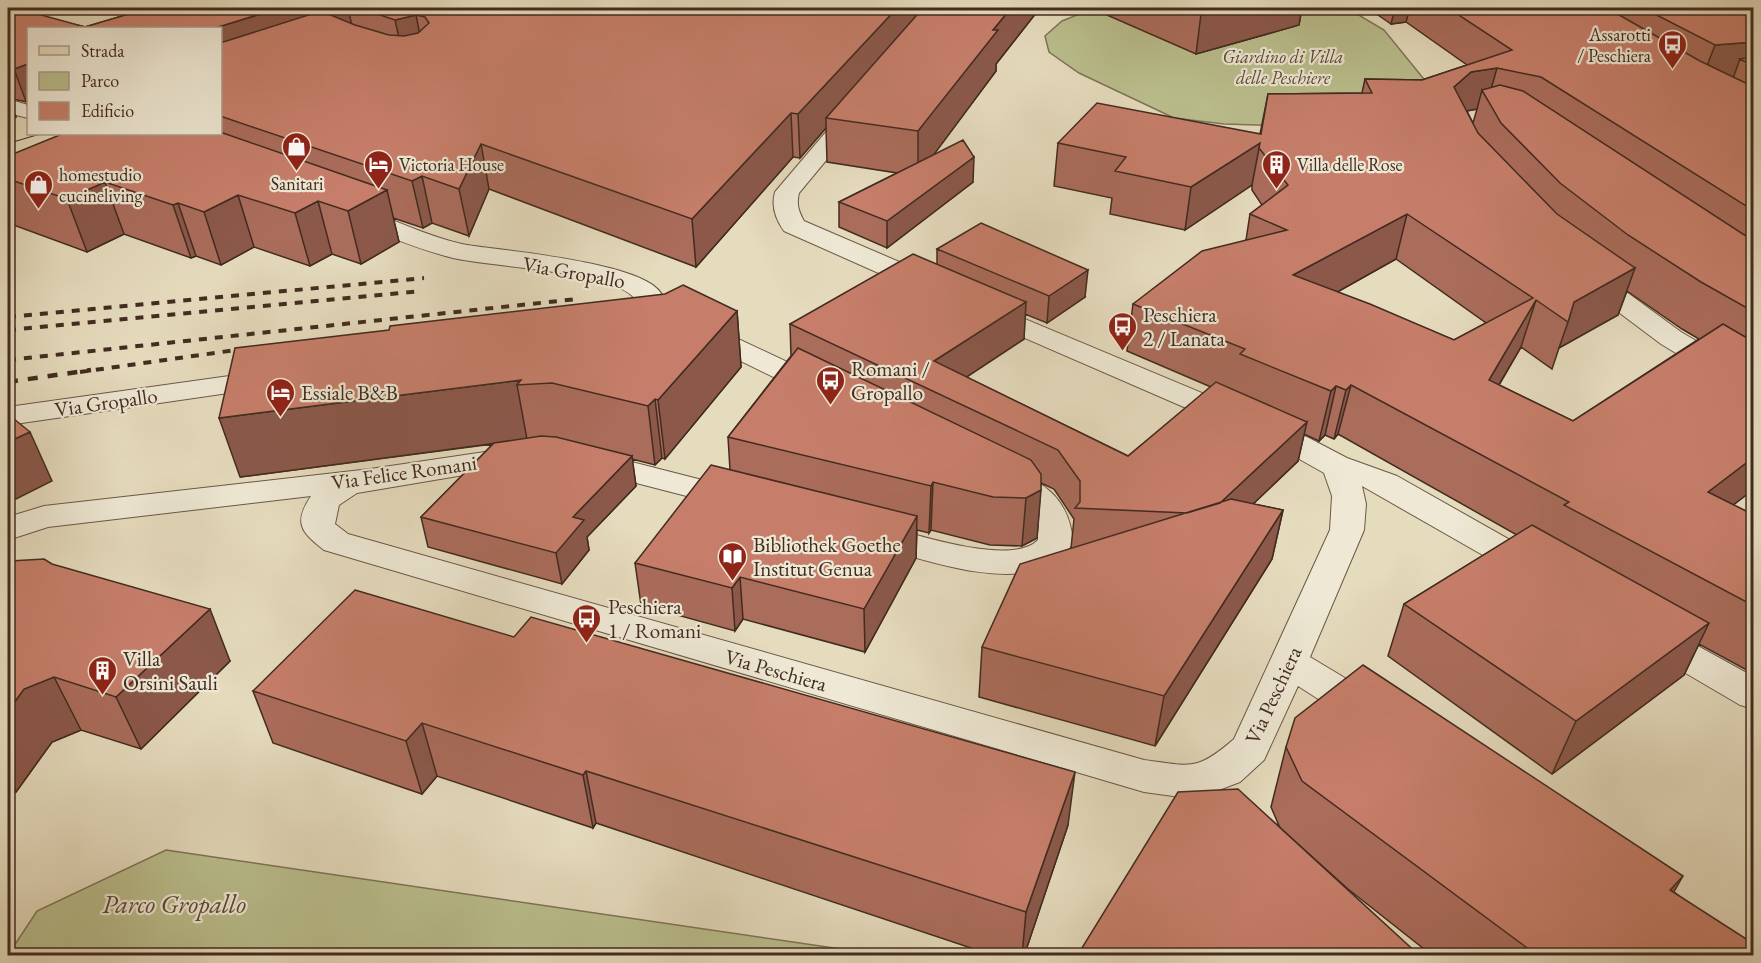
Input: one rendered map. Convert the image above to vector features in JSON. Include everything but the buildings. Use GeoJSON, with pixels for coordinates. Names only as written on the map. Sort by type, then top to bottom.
{"type":"FeatureCollection","features":[{"type":"Feature","properties":{"kind":"main road"},"geometry":{"type":"LineString","coordinates":[[12,161],[62,135]]}},
{"type":"Feature","properties":{"kind":"street"},"geometry":{"type":"LineString","coordinates":[[871,93],[788,192],[784,203],[793,226],[1296,444],[1336,465],[1385,483],[1559,583]]}},
{"type":"Feature","properties":{"kind":"street"},"geometry":{"type":"LineString","coordinates":[[8,105],[27,112]]}},
{"type":"Feature","properties":{"kind":"street"},"geometry":{"type":"LineString","coordinates":[[12,161],[54,159],[86,141]]}},
{"type":"Feature","properties":{"kind":"street","name":"Via Gropallo"},"geometry":{"type":"LineString","coordinates":[[336,208],[458,252],[602,273],[635,283],[650,297],[642,312],[848,403]]}},
{"type":"Feature","properties":{"kind":"street"},"geometry":{"type":"LineString","coordinates":[[1571,264],[1671,338],[1754,388]]}},
{"type":"Feature","properties":{"kind":"street","name":"Via Gropallo"},"geometry":{"type":"LineString","coordinates":[[8,416],[300,375]]}},
{"type":"Feature","properties":{"kind":"street","name":"Via Felice Romani"},"geometry":{"type":"LineString","coordinates":[[8,529],[44,517],[370,479],[554,454],[771,507]]}},
{"type":"Feature","properties":{"kind":"street","name":"Via Peschiera"},"geometry":{"type":"LineString","coordinates":[[370,479],[348,484],[321,503],[317,511],[318,528],[325,536],[336,542],[1144,776],[1195,783],[1225,771],[1250,749],[1347,530],[1351,508],[1347,486],[1336,465]]}},
{"type":"Feature","properties":{"kind":"street"},"geometry":{"type":"LineString","coordinates":[[851,528],[987,562],[1028,561],[1044,555],[1056,542],[1056,521],[1041,498],[977,466]]}},
{"type":"Feature","properties":{"kind":"street"},"geometry":{"type":"LineString","coordinates":[[1631,624],[1754,695]]}},
{"type":"Feature","properties":{"kind":"street"},"geometry":{"type":"LineString","coordinates":[[1287,662],[1342,693],[1400,733]]}},
{"type":"Feature","properties":{"kind":"green space","name":"Giardino di Villa delle Peschiere"},"geometry":{"type":"Polygon","coordinates":[[[1070,8],[1347,8],[1384,30],[1445,105],[1316,127],[1224,124],[1174,118],[1079,73],[1049,52],[1045,36],[1062,21],[1082,13],[1070,8]]]}},
{"type":"Feature","properties":{"kind":"green space","name":"Parco Gropallo"},"geometry":{"type":"Polygon","coordinates":[[[166,850],[882,955],[8,955],[37,911],[166,850]]]}},
{"type":"Feature","properties":{"kind":"railway"},"geometry":{"type":"LineString","coordinates":[[8,317],[424,278]]}},
{"type":"Feature","properties":{"kind":"railway"},"geometry":{"type":"LineString","coordinates":[[8,330],[421,291]]}},
{"type":"Feature","properties":{"kind":"railway"},"geometry":{"type":"LineString","coordinates":[[8,360],[577,299]]}},
{"type":"Feature","properties":{"kind":"railway"},"geometry":{"type":"LineString","coordinates":[[80,372],[250,348]]}},
{"type":"Feature","properties":{"kind":"railway"},"geometry":{"type":"LineString","coordinates":[[8,382],[91,370]]}},
{"type":"Feature","properties":{"kind":"place","name":"Assarotti / Peschiera"},"geometry":{"type":"Point","coordinates":[1672,70]}},
{"type":"Feature","properties":{"kind":"place","name":"Sanitari"},"geometry":{"type":"Point","coordinates":[297,172]}},
{"type":"Feature","properties":{"kind":"place","name":"Victoria House"},"geometry":{"type":"Point","coordinates":[378,190]}},
{"type":"Feature","properties":{"kind":"place","name":"Villa delle Rose"},"geometry":{"type":"Point","coordinates":[1276,190]}},
{"type":"Feature","properties":{"kind":"place","name":"homestudio cucineliving"},"geometry":{"type":"Point","coordinates":[38,210]}},
{"type":"Feature","properties":{"kind":"place","name":"Peschiera 2 / Lanata"},"geometry":{"type":"Point","coordinates":[1122,352]}},
{"type":"Feature","properties":{"kind":"place","name":"Romani / Gropallo"},"geometry":{"type":"Point","coordinates":[830,406]}},
{"type":"Feature","properties":{"kind":"place","name":"Essiale B&B"},"geometry":{"type":"Point","coordinates":[280,418]}},
{"type":"Feature","properties":{"kind":"place","name":"Bibliothek Goethe Institut Genua"},"geometry":{"type":"Point","coordinates":[732,582]}},
{"type":"Feature","properties":{"kind":"place","name":"Peschiera 1 / Romani"},"geometry":{"type":"Point","coordinates":[587,644]}},
{"type":"Feature","properties":{"kind":"place","name":"Villa Orsini Sauli"},"geometry":{"type":"Point","coordinates":[102,696]}}]}
